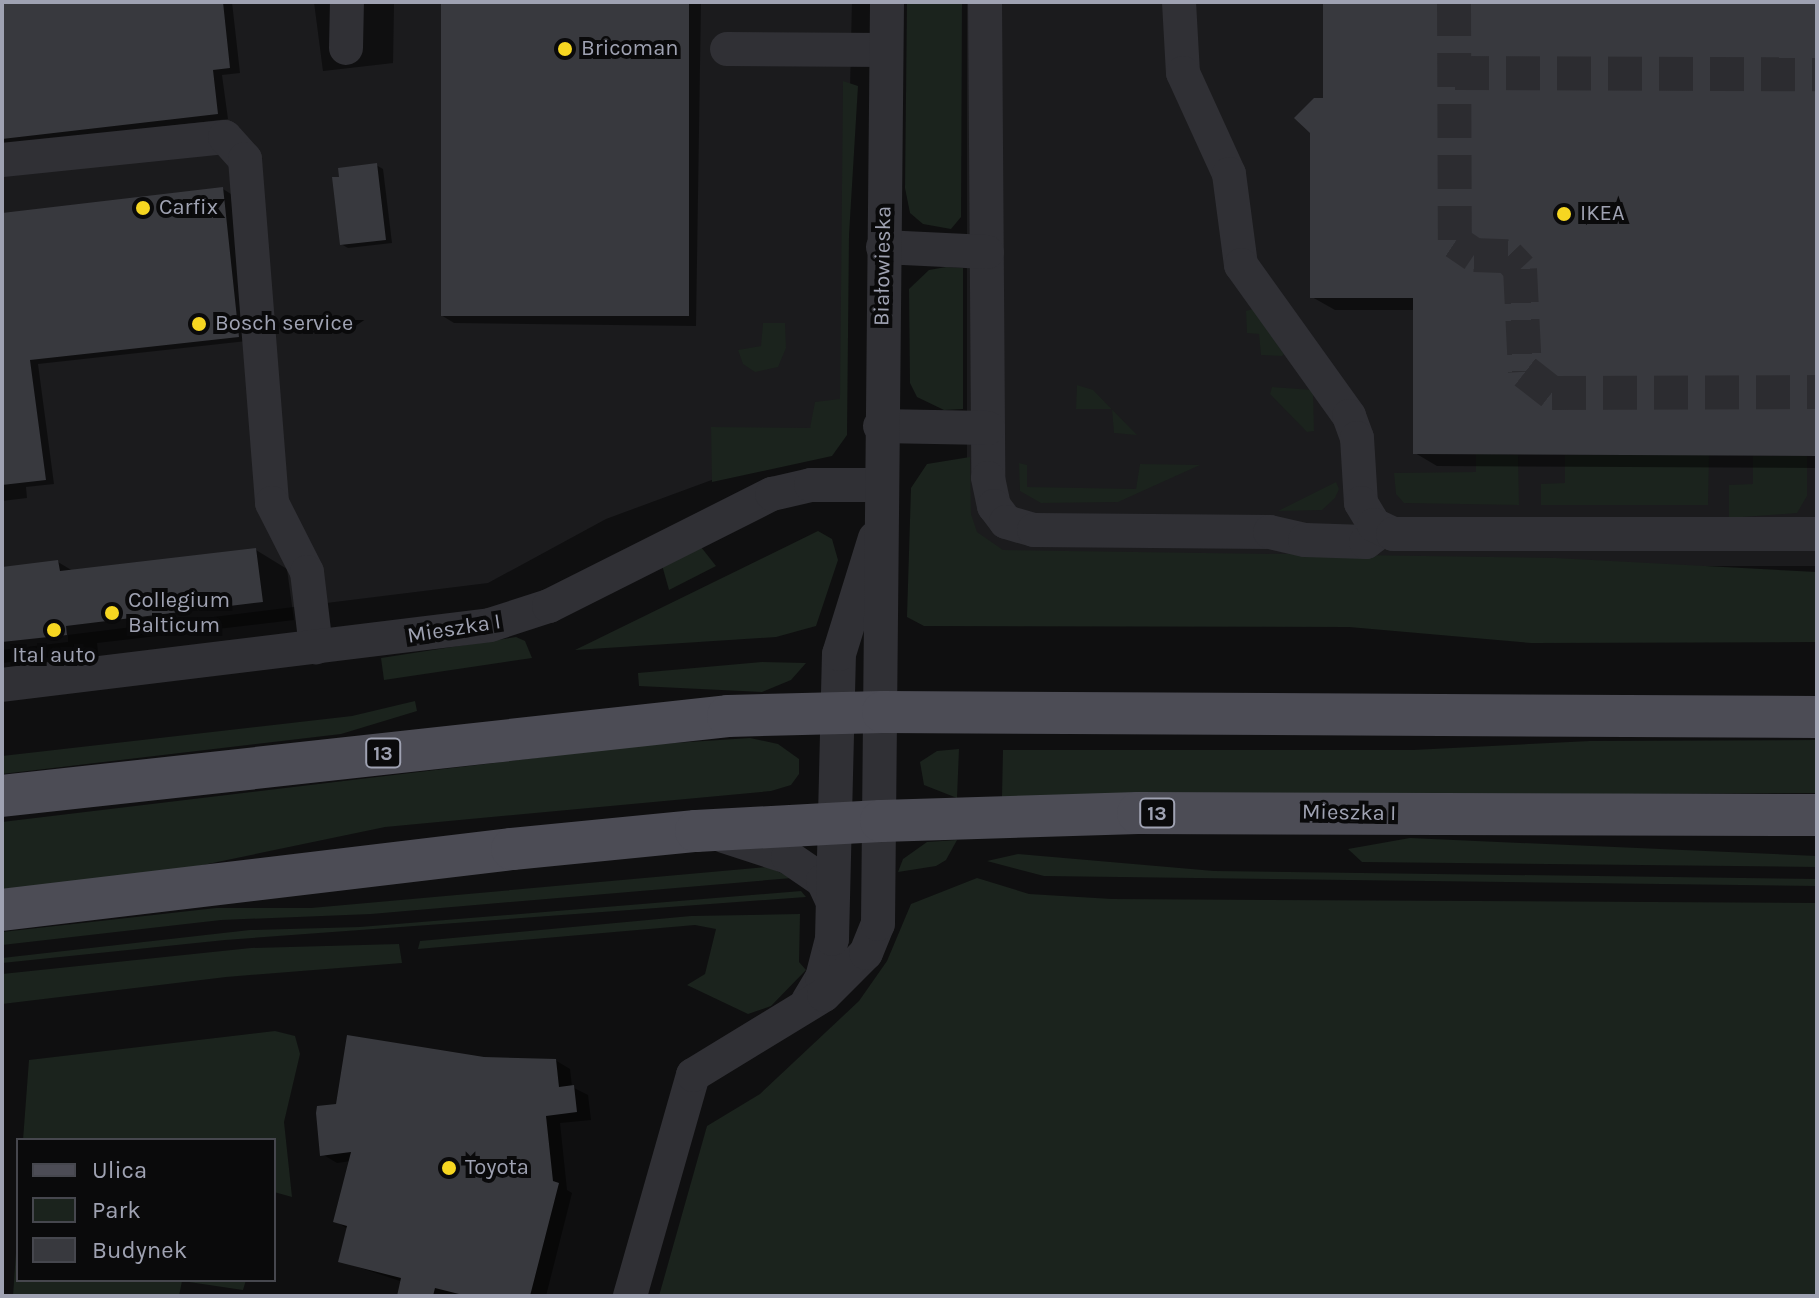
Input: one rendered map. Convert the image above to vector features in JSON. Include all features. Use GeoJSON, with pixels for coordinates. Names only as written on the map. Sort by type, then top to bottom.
{"type":"FeatureCollection","features":[{"type":"Feature","properties":{"kind":"main road","name":"13"},"geometry":{"type":"LineString","coordinates":[[2,796],[602,727],[836,713],[1817,717]]}},
{"type":"Feature","properties":{"kind":"main road","name":"Mieszka I"},"geometry":{"type":"LineString","coordinates":[[2,910],[696,831],[835,823],[1138,813],[1808,819]]}},
{"type":"Feature","properties":{"kind":"street"},"geometry":{"type":"LineString","coordinates":[[346,48],[347,2]]}},
{"type":"Feature","properties":{"kind":"street","name":"Białowieska"},"geometry":{"type":"LineString","coordinates":[[883,712],[878,530],[887,2]]}},
{"type":"Feature","properties":{"kind":"street"},"geometry":{"type":"LineString","coordinates":[[985,2],[991,498],[1014,527],[1270,532],[1305,540],[1366,542],[1382,530],[1817,534]]}},
{"type":"Feature","properties":{"kind":"street"},"geometry":{"type":"LineString","coordinates":[[1179,2],[1183,73],[1229,174],[1241,265],[1349,416],[1357,438],[1361,503],[1382,530]]}},
{"type":"Feature","properties":{"kind":"street"},"geometry":{"type":"LineString","coordinates":[[727,49],[886,50]]}},
{"type":"Feature","properties":{"kind":"street"},"geometry":{"type":"LineString","coordinates":[[2,160],[225,137],[245,159],[272,503],[307,572],[316,647]]}},
{"type":"Feature","properties":{"kind":"street"},"geometry":{"type":"LineString","coordinates":[[883,247],[987,252]]}},
{"type":"Feature","properties":{"kind":"street"},"geometry":{"type":"LineString","coordinates":[[880,426],[988,428]]}},
{"type":"Feature","properties":{"kind":"street","name":"Mieszka I"},"geometry":{"type":"LineString","coordinates":[[2,685],[453,632],[521,617],[772,494],[811,485],[879,485]]}},
{"type":"Feature","properties":{"kind":"street","name":"Białowieska"},"geometry":{"type":"LineString","coordinates":[[836,713],[843,634],[878,530]]}},
{"type":"Feature","properties":{"kind":"street"},"geometry":{"type":"LineString","coordinates":[[630,1296],[693,1075],[797,1012],[845,976],[872,941],[878,924],[883,712]]}},
{"type":"Feature","properties":{"kind":"street"},"geometry":{"type":"LineString","coordinates":[[797,1012],[826,968],[832,900],[836,713]]}},
{"type":"Feature","properties":{"kind":"street","name":"Mieszka I"},"geometry":{"type":"LineString","coordinates":[[696,831],[744,840],[788,857],[823,881],[832,900]]}},
{"type":"Feature","properties":{"kind":"shaded area"},"geometry":{"type":"Polygon","coordinates":[[[2,2],[314,2],[323,71],[393,63],[394,2],[852,2],[843,401],[774,457],[606,519],[488,583],[68,635],[68,642],[2,650],[2,2]]]}},
{"type":"Feature","properties":{"kind":"shaded area"},"geometry":{"type":"Polygon","coordinates":[[[967,2],[1817,2],[1817,566],[967,566],[967,2]]]}},
{"type":"Feature","properties":{"kind":"green space"},"geometry":{"type":"Polygon","coordinates":[[[907,2],[962,2],[961,217],[951,229],[923,224],[910,213],[905,188],[907,2]]]}},
{"type":"Feature","properties":{"kind":"green space"},"geometry":{"type":"Polygon","coordinates":[[[843,81],[858,86],[849,235],[847,435],[832,456],[712,482],[711,427],[810,428],[815,402],[840,399],[843,81]]]}},
{"type":"Feature","properties":{"kind":"green space"},"geometry":{"type":"Polygon","coordinates":[[[963,268],[963,409],[944,410],[917,397],[910,383],[909,289],[929,270],[963,268]]]}},
{"type":"Feature","properties":{"kind":"green space"},"geometry":{"type":"Polygon","coordinates":[[[1253,309],[1284,354],[1282,356],[1261,355],[1259,334],[1247,333],[1246,311],[1253,309]]]}},
{"type":"Feature","properties":{"kind":"green space"},"geometry":{"type":"Polygon","coordinates":[[[763,323],[785,323],[786,348],[778,367],[755,372],[743,364],[738,350],[761,346],[763,323]]]}},
{"type":"Feature","properties":{"kind":"green space"},"geometry":{"type":"Polygon","coordinates":[[[1077,385],[1093,390],[1112,409],[1076,409],[1077,385]]]}},
{"type":"Feature","properties":{"kind":"green space"},"geometry":{"type":"Polygon","coordinates":[[[1272,387],[1313,390],[1314,431],[1307,432],[1270,394],[1272,387]]]}},
{"type":"Feature","properties":{"kind":"green space"},"geometry":{"type":"Polygon","coordinates":[[[1112,409],[1137,435],[1114,433],[1112,409]]]}},
{"type":"Feature","properties":{"kind":"green space"},"geometry":{"type":"Polygon","coordinates":[[[1476,454],[1518,455],[1519,505],[1404,503],[1396,494],[1394,473],[1476,472],[1476,454]]]}},
{"type":"Feature","properties":{"kind":"green space"},"geometry":{"type":"Polygon","coordinates":[[[1565,455],[1709,455],[1708,505],[1541,505],[1541,484],[1565,483],[1565,455]]]}},
{"type":"Feature","properties":{"kind":"green space"},"geometry":{"type":"Polygon","coordinates":[[[1753,456],[1807,456],[1807,496],[1797,513],[1729,518],[1729,485],[1753,484],[1753,456]]]}},
{"type":"Feature","properties":{"kind":"green space"},"geometry":{"type":"Polygon","coordinates":[[[970,457],[971,514],[977,532],[1003,550],[1555,558],[1817,572],[1817,642],[1531,643],[1349,627],[924,626],[907,617],[911,488],[927,464],[970,457]]]}},
{"type":"Feature","properties":{"kind":"green space"},"geometry":{"type":"Polygon","coordinates":[[[1019,463],[1027,465],[1027,487],[1136,489],[1140,464],[1200,465],[1118,502],[1041,503],[1020,491],[1019,463]]]}},
{"type":"Feature","properties":{"kind":"green space"},"geometry":{"type":"Polygon","coordinates":[[[1336,482],[1339,489],[1335,498],[1322,510],[1278,511],[1336,482]]]}},
{"type":"Feature","properties":{"kind":"green space"},"geometry":{"type":"Polygon","coordinates":[[[818,531],[832,539],[838,560],[816,626],[776,637],[575,650],[818,531]]]}},
{"type":"Feature","properties":{"kind":"green space"},"geometry":{"type":"Polygon","coordinates":[[[701,547],[716,566],[669,590],[662,565],[701,547]]]}},
{"type":"Feature","properties":{"kind":"green space"},"geometry":{"type":"Polygon","coordinates":[[[516,637],[525,641],[532,658],[384,680],[381,658],[516,637]]]}},
{"type":"Feature","properties":{"kind":"green space"},"geometry":{"type":"Polygon","coordinates":[[[762,662],[806,663],[791,680],[762,692],[639,686],[638,673],[762,662]]]}},
{"type":"Feature","properties":{"kind":"green space"},"geometry":{"type":"Polygon","coordinates":[[[415,701],[417,711],[341,734],[2,774],[2,756],[352,716],[415,701]]]}},
{"type":"Feature","properties":{"kind":"green space"},"geometry":{"type":"Polygon","coordinates":[[[750,738],[778,744],[799,759],[799,774],[791,785],[771,791],[385,827],[198,866],[2,890],[2,822],[644,745],[750,738]]]}},
{"type":"Feature","properties":{"kind":"green space"},"geometry":{"type":"Polygon","coordinates":[[[1817,740],[1817,793],[1002,797],[1003,750],[1413,750],[1590,741],[1817,740]]]}},
{"type":"Feature","properties":{"kind":"green space"},"geometry":{"type":"Polygon","coordinates":[[[959,749],[957,798],[924,785],[920,762],[937,751],[959,749]]]}},
{"type":"Feature","properties":{"kind":"green space"},"geometry":{"type":"Polygon","coordinates":[[[1410,838],[1817,856],[1817,867],[1362,862],[1348,849],[1410,838]]]}},
{"type":"Feature","properties":{"kind":"green space"},"geometry":{"type":"Polygon","coordinates":[[[957,840],[946,860],[936,866],[898,872],[903,859],[927,842],[957,840]]]}},
{"type":"Feature","properties":{"kind":"green space"},"geometry":{"type":"Polygon","coordinates":[[[1018,854],[1214,871],[1817,879],[1817,886],[1044,876],[987,861],[1018,854]]]}},
{"type":"Feature","properties":{"kind":"green space"},"geometry":{"type":"Polygon","coordinates":[[[768,867],[792,878],[371,914],[221,920],[2,945],[2,932],[216,908],[311,908],[768,867]]]}},
{"type":"Feature","properties":{"kind":"green space"},"geometry":{"type":"Polygon","coordinates":[[[977,878],[1029,894],[1112,899],[1817,903],[1817,1296],[659,1296],[707,1126],[760,1094],[859,1001],[887,961],[911,904],[977,878]]]}},
{"type":"Feature","properties":{"kind":"green space"},"geometry":{"type":"Polygon","coordinates":[[[801,891],[806,897],[225,940],[2,963],[2,958],[250,930],[360,927],[801,891]]]}},
{"type":"Feature","properties":{"kind":"green space"},"geometry":{"type":"Polygon","coordinates":[[[800,914],[799,962],[806,970],[771,1006],[748,1014],[687,985],[705,974],[716,929],[695,925],[418,949],[420,941],[691,916],[800,914]]]}},
{"type":"Feature","properties":{"kind":"green space"},"geometry":{"type":"Polygon","coordinates":[[[399,944],[402,963],[226,977],[2,1004],[2,974],[251,948],[399,944]]]}},
{"type":"Feature","properties":{"kind":"green space"},"geometry":{"type":"Polygon","coordinates":[[[275,1031],[295,1036],[300,1054],[284,1122],[292,1197],[276,1193],[276,1138],[23,1138],[29,1060],[275,1031]]]}},
{"type":"Feature","properties":{"kind":"green space"},"geometry":{"type":"Polygon","coordinates":[[[16,1252],[16,1282],[182,1282],[179,1296],[13,1296],[16,1252]]]}},
{"type":"Feature","properties":{"kind":"green space"},"geometry":{"type":"Polygon","coordinates":[[[189,1282],[245,1282],[243,1290],[189,1282]]]}},
{"type":"Feature","properties":{"kind":"building"},"geometry":{"type":"Polygon","coordinates":[[[2,2],[223,2],[230,68],[213,70],[218,114],[2,139],[2,2]]]}},
{"type":"Feature","properties":{"kind":"building"},"geometry":{"type":"Polygon","coordinates":[[[441,2],[689,2],[689,316],[441,316],[441,2]]]}},
{"type":"Feature","properties":{"kind":"building","name":"IKEA"},"geometry":{"type":"Polygon","coordinates":[[[1323,2],[1817,2],[1817,456],[1413,454],[1413,298],[1310,298],[1310,133],[1294,118],[1314,98],[1323,98],[1323,2]]]}},
{"type":"Feature","properties":{"kind":"building"},"geometry":{"type":"Polygon","coordinates":[[[377,163],[386,240],[340,245],[332,177],[339,177],[338,168],[377,163]]]}},
{"type":"Feature","properties":{"kind":"building"},"geometry":{"type":"Polygon","coordinates":[[[223,187],[239,337],[30,360],[46,480],[2,485],[2,213],[223,187]]]}},
{"type":"Feature","properties":{"kind":"building"},"geometry":{"type":"Polygon","coordinates":[[[256,548],[263,602],[66,626],[67,635],[2,642],[2,567],[58,560],[60,571],[256,548]]]}},
{"type":"Feature","properties":{"kind":"building","name":"Toyota"},"geometry":{"type":"Polygon","coordinates":[[[347,1035],[484,1057],[556,1059],[559,1087],[574,1085],[577,1112],[546,1116],[553,1181],[559,1183],[530,1296],[467,1296],[435,1288],[433,1296],[397,1296],[401,1278],[338,1262],[347,1226],[333,1222],[351,1152],[320,1156],[316,1113],[317,1106],[336,1104],[347,1035]]]}},
{"type":"Feature","properties":{"kind":"tunnel"},"geometry":{"type":"LineString","coordinates":[[1454,2],[1455,242],[1474,255],[1508,256],[1520,269],[1525,372],[1552,393],[1817,392]]}},
{"type":"Feature","properties":{"kind":"tunnel"},"geometry":{"type":"LineString","coordinates":[[1455,73],[1817,74]]}},
{"type":"Feature","properties":{"kind":"place","name":"Bricoman"},"geometry":{"type":"Point","coordinates":[565,49]}},
{"type":"Feature","properties":{"kind":"place","name":"Carfix"},"geometry":{"type":"Point","coordinates":[143,208]}},
{"type":"Feature","properties":{"kind":"place","name":"IKEA"},"geometry":{"type":"Point","coordinates":[1564,214]}},
{"type":"Feature","properties":{"kind":"place","name":"Bosch service"},"geometry":{"type":"Point","coordinates":[199,324]}},
{"type":"Feature","properties":{"kind":"place","name":"Collegium Balticum"},"geometry":{"type":"Point","coordinates":[112,613]}},
{"type":"Feature","properties":{"kind":"place","name":"Ital auto"},"geometry":{"type":"Point","coordinates":[54,630]}},
{"type":"Feature","properties":{"kind":"place","name":"Toyota"},"geometry":{"type":"Point","coordinates":[449,1168]}}]}
